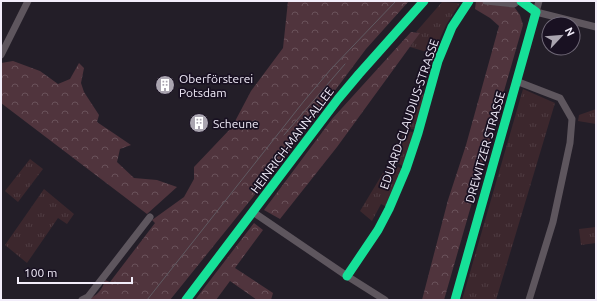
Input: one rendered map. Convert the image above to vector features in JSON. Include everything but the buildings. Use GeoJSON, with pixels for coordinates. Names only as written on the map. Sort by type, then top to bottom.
{"type":"FeatureCollection","features":[{"type":"Feature","properties":{"kind":"street"},"geometry":{"type":"LineString","coordinates":[[1,55],[28,1]]}},
{"type":"Feature","properties":{"kind":"street","name":"HEINRICH-MANN-ALLEE"},"geometry":{"type":"LineString","coordinates":[[186,300],[338,99],[424,1]]}},
{"type":"Feature","properties":{"kind":"street","name":"EDUARD-CLAUDIUS-STRASSE"},"geometry":{"type":"LineString","coordinates":[[347,276],[378,230],[389,209],[406,169],[418,133],[438,61],[452,27],[469,1]]}},
{"type":"Feature","properties":{"kind":"street"},"geometry":{"type":"LineString","coordinates":[[486,1],[514,4],[518,1]]}},
{"type":"Feature","properties":{"kind":"street"},"geometry":{"type":"LineString","coordinates":[[521,1],[536,12],[596,27]]}},
{"type":"Feature","properties":{"kind":"street","name":"DREWITZER STRASSE"},"geometry":{"type":"LineString","coordinates":[[455,300],[539,1]]}},
{"type":"Feature","properties":{"kind":"street"},"geometry":{"type":"LineString","coordinates":[[516,81],[560,98],[572,119],[570,143],[553,222],[529,300]]}},
{"type":"Feature","properties":{"kind":"street"},"geometry":{"type":"LineString","coordinates":[[253,212],[385,300]]}},
{"type":"Feature","properties":{"kind":"street"},"geometry":{"type":"LineString","coordinates":[[82,300],[88,297],[93,291],[150,217]]}},
{"type":"Feature","properties":{"kind":"green space"},"geometry":{"type":"Polygon","coordinates":[[[288,1],[409,1],[366,49],[286,156],[170,300],[87,300],[99,292],[105,280],[110,282],[155,223],[152,220],[184,197],[194,179],[194,167],[232,127],[251,91],[283,48],[288,1]]]}},
{"type":"Feature","properties":{"kind":"green space"},"geometry":{"type":"Polygon","coordinates":[[[476,1],[510,1],[520,15],[523,25],[444,300],[422,300],[448,200],[466,145],[499,26],[490,18],[475,9],[476,1]]]}},
{"type":"Feature","properties":{"kind":"green space"},"geometry":{"type":"Polygon","coordinates":[[[442,2],[460,3],[446,25],[433,54],[410,47],[419,33],[416,32],[442,2]]]}},
{"type":"Feature","properties":{"kind":"green space"},"geometry":{"type":"Polygon","coordinates":[[[411,32],[420,33],[337,147],[280,219],[264,210],[332,119],[411,32]]]}},
{"type":"Feature","properties":{"kind":"green space"},"geometry":{"type":"Polygon","coordinates":[[[13,61],[40,71],[58,84],[70,79],[79,63],[84,68],[81,83],[84,92],[99,115],[97,122],[131,145],[120,149],[117,162],[134,178],[157,180],[177,187],[147,214],[1,103],[1,63],[13,61]]]}},
{"type":"Feature","properties":{"kind":"green space"},"geometry":{"type":"Polygon","coordinates":[[[523,89],[555,103],[496,300],[462,300],[523,89]]]}},
{"type":"Feature","properties":{"kind":"green space"},"geometry":{"type":"Polygon","coordinates":[[[421,93],[425,94],[415,130],[406,127],[421,93]]]}},
{"type":"Feature","properties":{"kind":"green space"},"geometry":{"type":"Polygon","coordinates":[[[596,109],[596,124],[578,121],[579,115],[596,109]]]}},
{"type":"Feature","properties":{"kind":"green space"},"geometry":{"type":"Polygon","coordinates":[[[405,130],[415,133],[403,166],[391,160],[405,130]]]}},
{"type":"Feature","properties":{"kind":"green space"},"geometry":{"type":"Polygon","coordinates":[[[30,159],[43,169],[18,202],[5,191],[30,159]]]}},
{"type":"Feature","properties":{"kind":"green space"},"geometry":{"type":"Polygon","coordinates":[[[389,163],[403,169],[387,207],[381,204],[372,221],[360,211],[389,163]]]}},
{"type":"Feature","properties":{"kind":"green space"},"geometry":{"type":"Polygon","coordinates":[[[44,189],[74,214],[67,224],[58,218],[27,263],[5,245],[44,189]]]}},
{"type":"Feature","properties":{"kind":"green space"},"geometry":{"type":"Polygon","coordinates":[[[254,223],[263,230],[235,268],[273,293],[271,300],[257,300],[230,281],[216,300],[195,300],[254,223]]]}},
{"type":"Feature","properties":{"kind":"green space"},"geometry":{"type":"Polygon","coordinates":[[[596,227],[596,243],[581,245],[579,229],[596,227]]]}},
{"type":"Feature","properties":{"kind":"tram line"},"geometry":{"type":"LineString","coordinates":[[147,300],[304,101],[331,69],[396,1]]}},
{"type":"Feature","properties":{"kind":"tram line"},"geometry":{"type":"LineString","coordinates":[[284,135],[345,64]]}},
{"type":"Feature","properties":{"kind":"traffic: fast"},"geometry":{"type":"LineString","coordinates":[[186,300],[338,99],[424,1]]}},
{"type":"Feature","properties":{"kind":"traffic: fast"},"geometry":{"type":"LineString","coordinates":[[347,276],[378,230],[389,209],[406,169],[418,133],[438,61],[452,27],[469,1]]}},
{"type":"Feature","properties":{"kind":"traffic: fast"},"geometry":{"type":"LineString","coordinates":[[455,300],[536,12],[521,1]]}},
{"type":"Feature","properties":{"kind":"place","name":"Oberförsterei Potsdam"},"geometry":{"type":"Point","coordinates":[165,85]}},
{"type":"Feature","properties":{"kind":"place","name":"Scheune"},"geometry":{"type":"Point","coordinates":[199,123]}}]}
